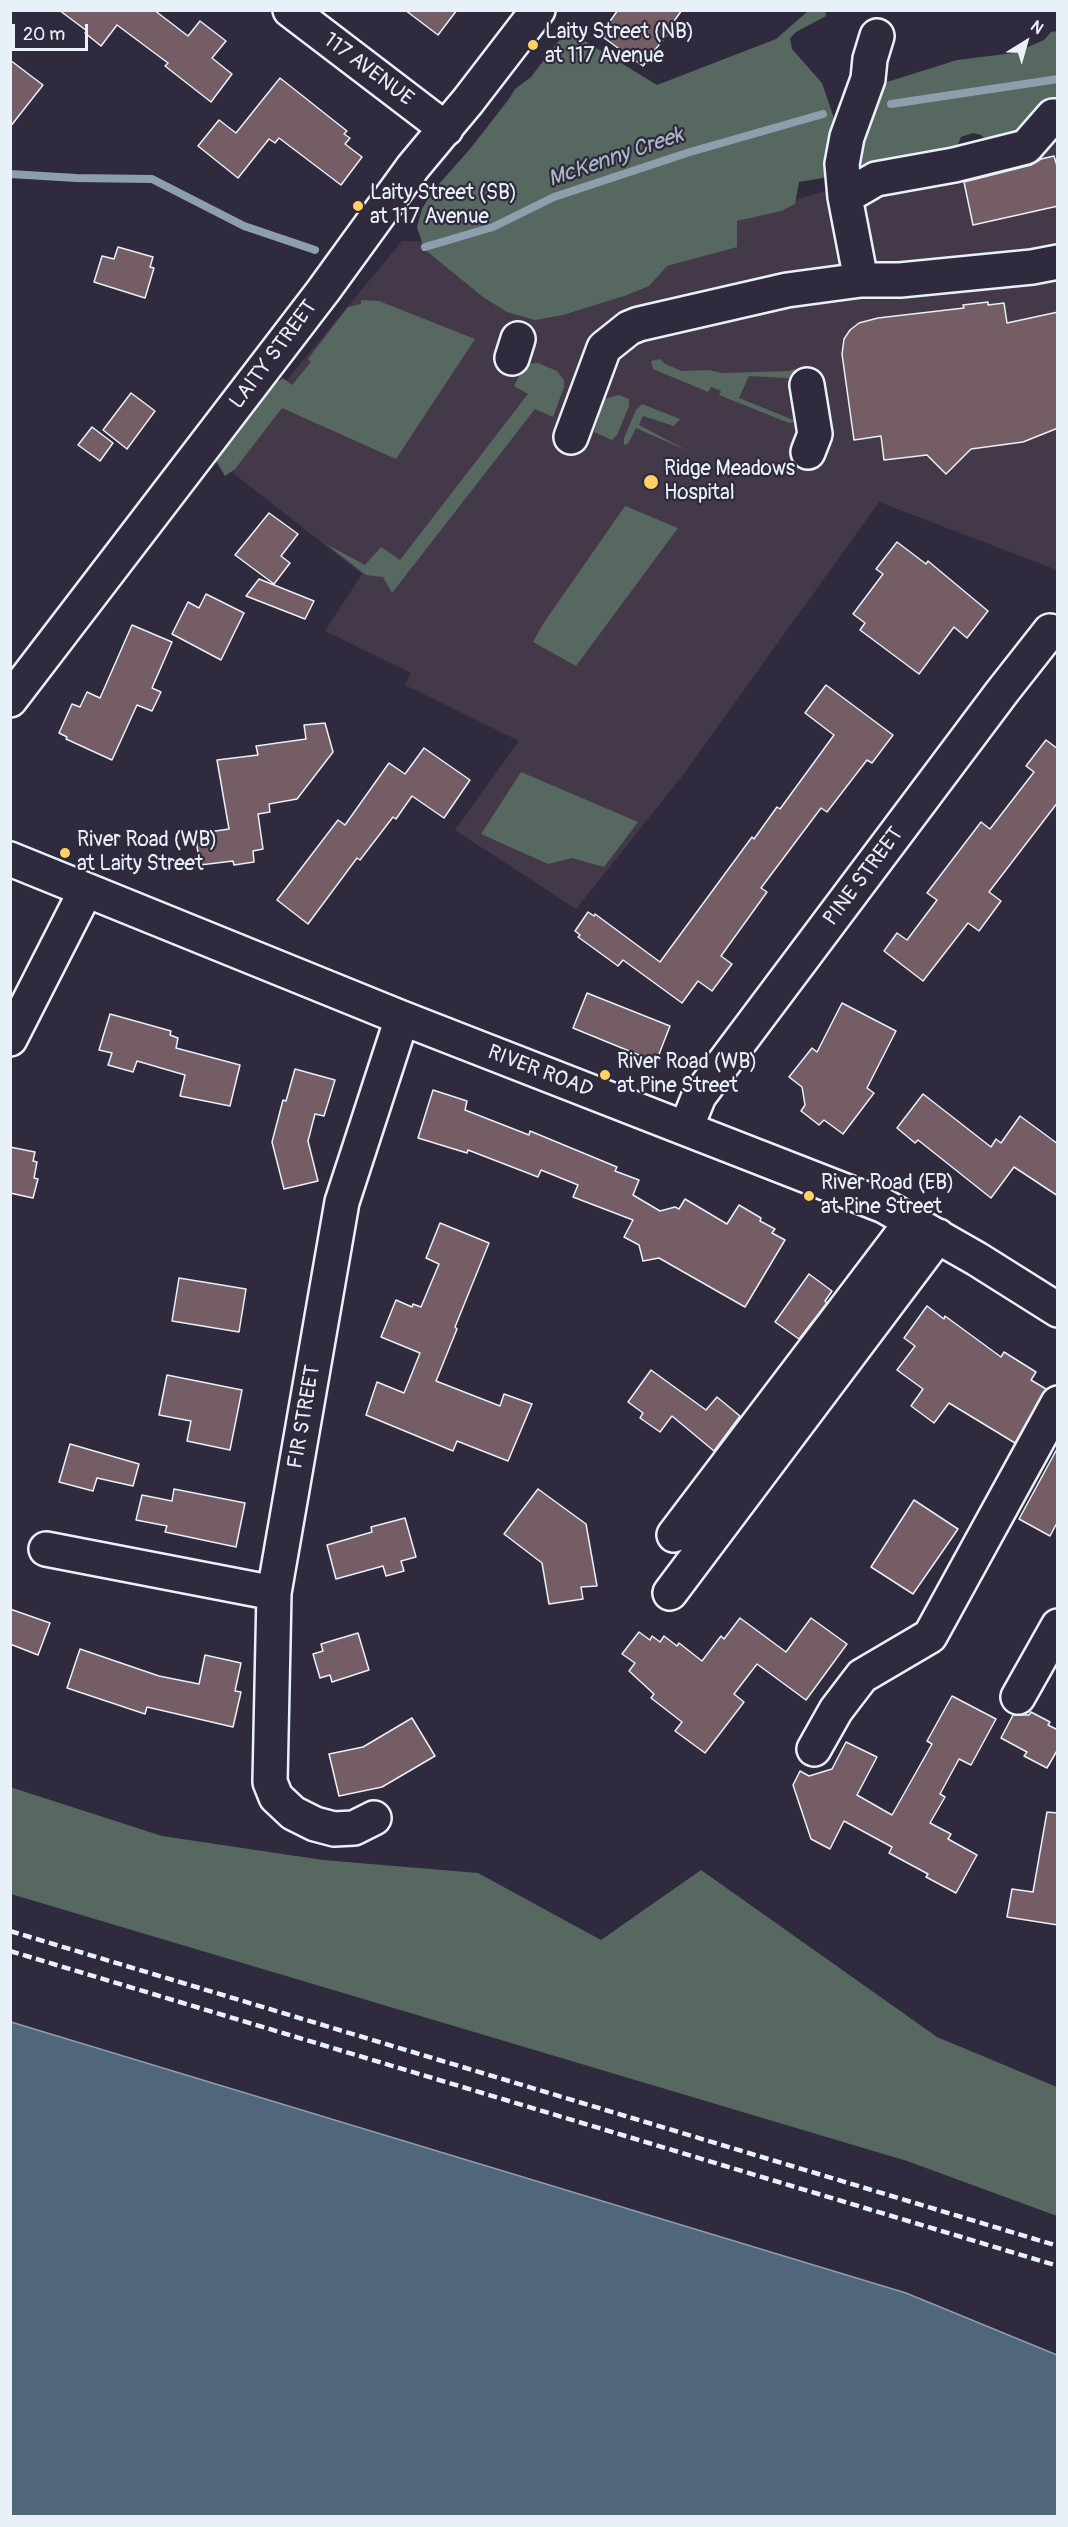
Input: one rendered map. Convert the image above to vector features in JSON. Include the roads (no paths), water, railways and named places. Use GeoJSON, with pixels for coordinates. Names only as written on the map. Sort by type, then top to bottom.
{"type":"FeatureCollection","features":[{"type":"Feature","properties":{"kind":"street","name":"117 AVENUE"},"geometry":{"type":"LineString","coordinates":[[290,10],[446,129]]}},
{"type":"Feature","properties":{"kind":"street","name":"LAITY STREET"},"geometry":{"type":"LineString","coordinates":[[10,700],[323,291],[413,167],[446,129],[538,10]]}},
{"type":"Feature","properties":{"kind":"street"},"geometry":{"type":"LineString","coordinates":[[861,280],[845,197],[842,164],[844,150],[868,80],[870,59],[877,36]]}},
{"type":"Feature","properties":{"kind":"street"},"geometry":{"type":"LineString","coordinates":[[845,197],[876,179],[954,165],[1026,147],[1053,116],[1058,116]]}},
{"type":"Feature","properties":{"kind":"street"},"geometry":{"type":"LineString","coordinates":[[571,437],[604,348],[629,328],[659,318],[756,296],[861,280],[900,280],[1032,267],[1058,262]]}},
{"type":"Feature","properties":{"kind":"street"},"geometry":{"type":"LineString","coordinates":[[807,385],[815,434],[808,452]]}},
{"type":"Feature","properties":{"kind":"street","name":"PINE STREET"},"geometry":{"type":"LineString","coordinates":[[686,1128],[699,1096],[1050,631]]}},
{"type":"Feature","properties":{"kind":"street","name":"RIVER ROAD"},"geometry":{"type":"LineString","coordinates":[[10,859],[402,1018],[884,1206],[925,1228],[1058,1310]]}},
{"type":"Feature","properties":{"kind":"street"},"geometry":{"type":"LineString","coordinates":[[10,1039],[86,890]]}},
{"type":"Feature","properties":{"kind":"street","name":"FIR STREET"},"geometry":{"type":"LineString","coordinates":[[374,1818],[354,1828],[334,1829],[315,1824],[293,1813],[276,1797],[270,1782],[274,1593],[342,1202],[402,1018]]}},
{"type":"Feature","properties":{"kind":"street"},"geometry":{"type":"LineString","coordinates":[[674,1535],[925,1228]]}},
{"type":"Feature","properties":{"kind":"street"},"geometry":{"type":"LineString","coordinates":[[670,1593],[925,1228]]}},
{"type":"Feature","properties":{"kind":"street"},"geometry":{"type":"LineString","coordinates":[[814,1749],[836,1710],[862,1676],[930,1636],[1058,1403]]}},
{"type":"Feature","properties":{"kind":"street"},"geometry":{"type":"LineString","coordinates":[[46,1549],[274,1593]]}},
{"type":"Feature","properties":{"kind":"street"},"geometry":{"type":"LineString","coordinates":[[1018,1697],[1058,1626]]}},
{"type":"Feature","properties":{"kind":"water"},"geometry":{"type":"Polygon","coordinates":[[[11,2022],[906,2293],[1057,2355],[1057,2516],[11,2516],[11,2022]]]}},
{"type":"Feature","properties":{"kind":"waterway","name":"McKenny Creek"},"geometry":{"type":"LineString","coordinates":[[891,104],[1058,79]]}},
{"type":"Feature","properties":{"kind":"waterway","name":"McKenny Creek"},"geometry":{"type":"LineString","coordinates":[[425,247],[493,227],[554,197],[690,152],[823,114]]}},
{"type":"Feature","properties":{"kind":"waterway","name":"McKenny Creek"},"geometry":{"type":"LineString","coordinates":[[10,174],[152,179],[244,226],[315,250]]}},
{"type":"Feature","properties":{"kind":"railway"},"geometry":{"type":"LineString","coordinates":[[10,1931],[1058,2246]]}},
{"type":"Feature","properties":{"kind":"railway"},"geometry":{"type":"LineString","coordinates":[[10,1951],[1058,2266]]}},
{"type":"Feature","properties":{"kind":"place","name":"Laity Street (NB) at 117 Avenue"},"geometry":{"type":"Point","coordinates":[533,45]}},
{"type":"Feature","properties":{"kind":"place","name":"Laity Street (SB) at 117 Avenue"},"geometry":{"type":"Point","coordinates":[358,206]}},
{"type":"Feature","properties":{"kind":"place","name":"Ridge Meadows Hospital"},"geometry":{"type":"Point","coordinates":[651,482]}},
{"type":"Feature","properties":{"kind":"place","name":"River Road (WB) at Laity Street"},"geometry":{"type":"Point","coordinates":[65,853]}},
{"type":"Feature","properties":{"kind":"place","name":"River Road (WB) at Pine Street"},"geometry":{"type":"Point","coordinates":[605,1075]}},
{"type":"Feature","properties":{"kind":"place","name":"River Road (EB) at Pine Street"},"geometry":{"type":"Point","coordinates":[809,1196]}}]}
